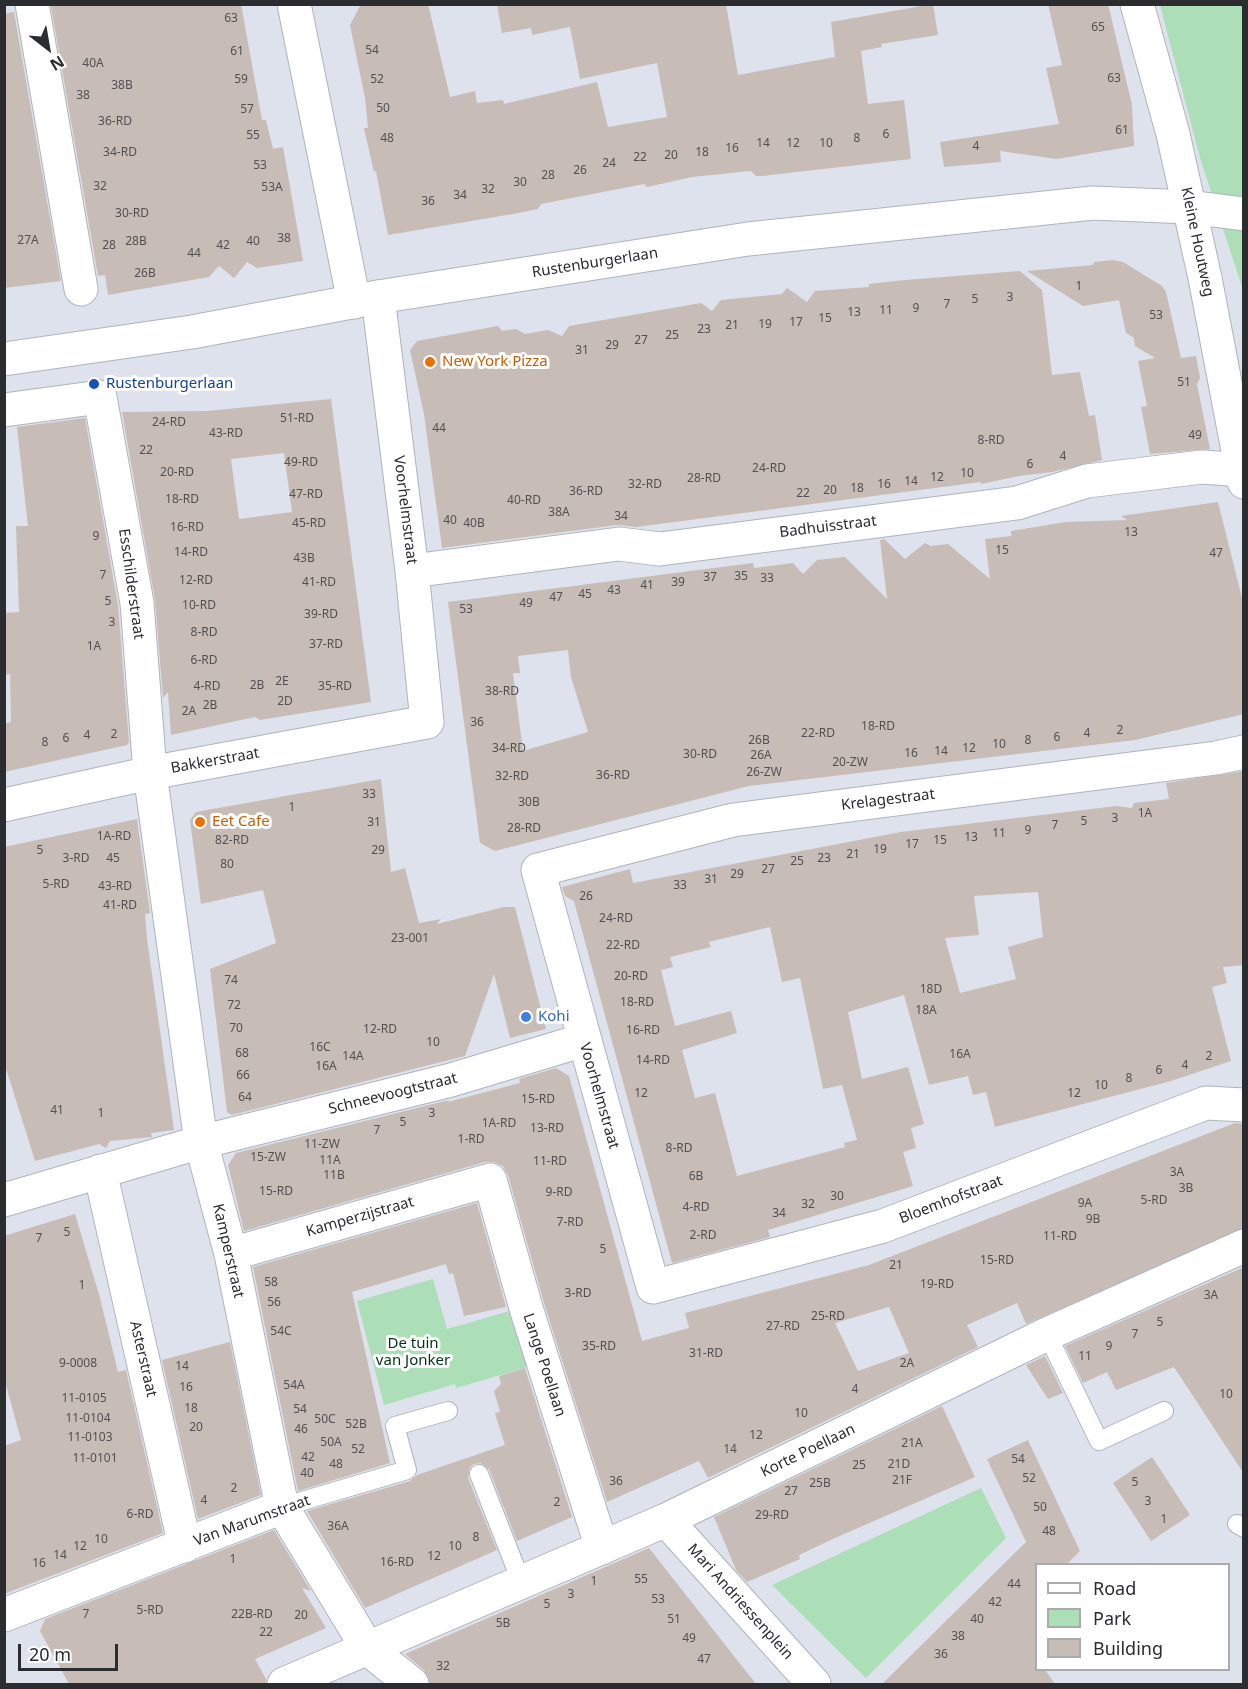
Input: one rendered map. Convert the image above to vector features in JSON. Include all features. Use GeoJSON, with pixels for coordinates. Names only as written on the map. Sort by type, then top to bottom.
{"type":"FeatureCollection","features":[{"type":"Feature","properties":{"kind":"street"},"geometry":{"type":"LineString","coordinates":[[32,4],[81,289]]}},
{"type":"Feature","properties":{"kind":"street","name":"Voorhelmstraat"},"geometry":{"type":"LineString","coordinates":[[294,4],[366,299],[412,571],[428,722]]}},
{"type":"Feature","properties":{"kind":"street","name":"Kleine Houtweg"},"geometry":{"type":"LineString","coordinates":[[1137,4],[1173,134],[1206,278],[1243,474]]}},
{"type":"Feature","properties":{"kind":"street","name":"Rustenburgerlaan"},"geometry":{"type":"LineString","coordinates":[[4,359],[192,332],[366,299],[748,239],[1093,203],[1189,207],[1244,214]]}},
{"type":"Feature","properties":{"kind":"street","name":"Esschilderstraat"},"geometry":{"type":"LineString","coordinates":[[4,410],[100,397],[136,603],[150,773]]}},
{"type":"Feature","properties":{"kind":"street","name":"Badhuisstraat"},"geometry":{"type":"LineString","coordinates":[[412,571],[619,544],[660,549],[1017,503],[1087,481],[1202,467],[1243,474]]}},
{"type":"Feature","properties":{"kind":"street","name":"Bakkerstraat"},"geometry":{"type":"LineString","coordinates":[[4,805],[150,773],[428,722]]}},
{"type":"Feature","properties":{"kind":"street","name":"Krelagestraat"},"geometry":{"type":"LineString","coordinates":[[538,870],[733,820],[1216,758],[1244,752]]}},
{"type":"Feature","properties":{"kind":"street","name":"Kamperstraat"},"geometry":{"type":"LineString","coordinates":[[150,773],[201,1143],[231,1254],[282,1508],[368,1649],[412,1684]]}},
{"type":"Feature","properties":{"kind":"street","name":"Voorhelmstraat"},"geometry":{"type":"LineString","coordinates":[[538,870],[653,1287]]}},
{"type":"Feature","properties":{"kind":"street","name":"Schneevoogtstraat"},"geometry":{"type":"LineString","coordinates":[[4,1200],[201,1143],[451,1080],[584,1040]]}},
{"type":"Feature","properties":{"kind":"street","name":"Bloemhofstraat"},"geometry":{"type":"LineString","coordinates":[[653,1287],[883,1226],[1206,1103],[1244,1105]]}},
{"type":"Feature","properties":{"kind":"street","name":"Asterstraat"},"geometry":{"type":"LineString","coordinates":[[100,1171],[185,1546]]}},
{"type":"Feature","properties":{"kind":"street","name":"Kamperzijstraat"},"geometry":{"type":"LineString","coordinates":[[231,1254],[490,1180]]}},
{"type":"Feature","properties":{"kind":"street","name":"Lange Poellaan"},"geometry":{"type":"LineString","coordinates":[[490,1180],[526,1308],[602,1548]]}},
{"type":"Feature","properties":{"kind":"street","name":"Korte Poellaan"},"geometry":{"type":"LineString","coordinates":[[284,1684],[522,1584],[666,1520],[1047,1334],[1244,1246]]}},
{"type":"Feature","properties":{"kind":"street","name":"Van Marumstraat"},"geometry":{"type":"LineString","coordinates":[[4,1615],[282,1508]]}},
{"type":"Feature","properties":{"kind":"street","name":"Mari Andriessenplein"},"geometry":{"type":"LineString","coordinates":[[666,1520],[801,1680]]}},
{"type":"Feature","properties":{"kind":"lane"},"geometry":{"type":"LineString","coordinates":[[1047,1334],[1099,1441],[1164,1412]]}},
{"type":"Feature","properties":{"kind":"lane","name":"Van Marumstraat"},"geometry":{"type":"LineString","coordinates":[[282,1508],[407,1470],[395,1426],[448,1412]]}},
{"type":"Feature","properties":{"kind":"lane"},"geometry":{"type":"LineString","coordinates":[[479,1474],[522,1584]]}},
{"type":"Feature","properties":{"kind":"green space"},"geometry":{"type":"Polygon","coordinates":[[[1160,5],[1243,5],[1243,290],[1200,158],[1160,5]]]}},
{"type":"Feature","properties":{"kind":"green space","name":"De tuin van Jonker"},"geometry":{"type":"Polygon","coordinates":[[[433,1279],[447,1329],[517,1309],[534,1365],[456,1388],[455,1384],[384,1405],[357,1301],[433,1279]]]}},
{"type":"Feature","properties":{"kind":"green space"},"geometry":{"type":"Polygon","coordinates":[[[981,1488],[1006,1538],[866,1678],[772,1585],[981,1488]]]}},
{"type":"Feature","properties":{"kind":"building"},"geometry":{"type":"Polygon","coordinates":[[[60,4],[241,4],[262,120],[266,120],[273,149],[283,147],[303,261],[257,268],[247,262],[234,278],[219,266],[209,277],[108,295],[105,275],[98,276],[51,6],[60,4]]]}},
{"type":"Feature","properties":{"kind":"building"},"geometry":{"type":"Polygon","coordinates":[[[361,4],[428,4],[450,97],[475,91],[477,103],[503,100],[504,104],[597,82],[608,127],[667,117],[657,63],[580,79],[570,27],[532,35],[531,28],[502,33],[497,4],[726,4],[738,75],[835,57],[831,22],[933,4],[938,35],[881,44],[882,47],[861,51],[868,104],[904,100],[911,159],[762,176],[756,176],[751,171],[692,177],[647,187],[644,184],[541,204],[538,209],[513,214],[388,235],[376,171],[374,172],[364,128],[368,128],[365,98],[350,25],[361,4]]]}},
{"type":"Feature","properties":{"kind":"building"},"geometry":{"type":"Polygon","coordinates":[[[1048,4],[1108,4],[1132,105],[1134,146],[1057,159],[1000,151],[1001,162],[944,167],[940,142],[1059,124],[1046,68],[1062,65],[1048,4]]]}},
{"type":"Feature","properties":{"kind":"building"},"geometry":{"type":"Polygon","coordinates":[[[14,12],[61,281],[4,288],[4,14],[14,12]]]}},
{"type":"Feature","properties":{"kind":"building"},"geometry":{"type":"Polygon","coordinates":[[[1113,260],[1123,262],[1162,286],[1166,292],[1181,358],[1196,356],[1200,378],[1197,384],[1210,449],[1150,454],[1141,407],[1147,406],[1138,361],[1155,358],[1135,346],[1134,338],[1126,333],[1119,300],[1083,306],[1027,271],[1093,265],[1094,262],[1113,260]]]}},
{"type":"Feature","properties":{"kind":"building"},"geometry":{"type":"Polygon","coordinates":[[[1020,271],[1042,290],[1052,375],[1080,372],[1089,416],[1095,415],[1102,460],[1052,472],[981,484],[981,482],[636,527],[617,525],[442,548],[424,414],[410,350],[417,341],[498,326],[502,331],[516,329],[525,334],[548,330],[562,336],[569,326],[701,303],[712,311],[721,300],[782,294],[787,288],[807,302],[815,291],[869,287],[869,284],[905,280],[1020,271]]]}},
{"type":"Feature","properties":{"kind":"building"},"geometry":{"type":"Polygon","coordinates":[[[331,399],[371,702],[260,720],[255,717],[171,735],[168,692],[163,698],[155,600],[122,412],[207,411],[331,399]],[[284,453],[231,459],[239,519],[292,512],[284,453]]]}},
{"type":"Feature","properties":{"kind":"building"},"geometry":{"type":"Polygon","coordinates":[[[85,418],[118,605],[129,742],[127,745],[4,772],[4,724],[11,722],[10,674],[4,675],[4,613],[19,612],[16,526],[28,526],[17,427],[85,418]]]}},
{"type":"Feature","properties":{"kind":"building"},"geometry":{"type":"Polygon","coordinates":[[[1218,502],[1244,606],[1244,714],[1135,740],[749,786],[495,851],[480,843],[448,602],[753,563],[754,568],[793,563],[803,574],[817,560],[845,557],[887,599],[880,540],[884,539],[905,559],[925,543],[931,546],[948,544],[990,579],[985,539],[1011,536],[1011,531],[1066,522],[1127,520],[1121,516],[1218,502]],[[568,650],[518,656],[520,673],[513,673],[523,751],[588,732],[571,677],[568,650]]]}},
{"type":"Feature","properties":{"kind":"building"},"geometry":{"type":"Polygon","coordinates":[[[1244,771],[1244,965],[1223,967],[1227,983],[1212,987],[1231,1061],[1171,1081],[995,1127],[986,1092],[973,1095],[968,1076],[929,1085],[904,995],[848,1012],[862,1079],[908,1067],[924,1124],[911,1128],[916,1148],[903,1152],[913,1186],[768,1230],[770,1237],[672,1263],[574,901],[565,896],[562,887],[630,869],[633,883],[901,832],[1116,806],[1132,808],[1134,803],[1169,799],[1166,783],[1244,771]],[[1038,892],[974,896],[979,935],[945,938],[960,993],[1016,979],[1008,947],[1043,937],[1038,892]],[[770,927],[709,942],[711,947],[670,957],[673,967],[661,970],[675,1026],[731,1011],[737,1033],[682,1050],[695,1098],[715,1093],[737,1176],[845,1147],[844,1143],[857,1140],[842,1085],[823,1089],[800,978],[782,982],[770,927]]]}},
{"type":"Feature","properties":{"kind":"building"},"geometry":{"type":"Polygon","coordinates":[[[381,779],[391,872],[405,868],[419,923],[441,919],[437,924],[504,907],[515,907],[546,1029],[510,1038],[494,974],[465,1056],[232,1115],[227,1112],[210,969],[276,943],[263,890],[201,904],[190,820],[196,812],[381,779]]]}},
{"type":"Feature","properties":{"kind":"building"},"geometry":{"type":"Polygon","coordinates":[[[137,819],[150,913],[145,914],[147,939],[174,1130],[151,1133],[152,1137],[110,1141],[106,1148],[99,1144],[35,1161],[4,1062],[4,847],[137,819]]]}},
{"type":"Feature","properties":{"kind":"building"},"geometry":{"type":"Polygon","coordinates":[[[556,1068],[569,1076],[642,1341],[689,1328],[685,1313],[869,1265],[1235,1123],[1244,1124],[1244,1228],[1026,1324],[1017,1303],[967,1325],[978,1347],[708,1478],[699,1461],[607,1502],[544,1303],[508,1175],[503,1166],[494,1162],[485,1162],[244,1231],[228,1165],[236,1153],[449,1100],[448,1102],[520,1083],[519,1079],[556,1068]],[[889,1307],[835,1323],[858,1371],[909,1353],[889,1307]]]}},
{"type":"Feature","properties":{"kind":"building"},"geometry":{"type":"Polygon","coordinates":[[[477,1203],[506,1307],[464,1316],[453,1273],[449,1274],[446,1264],[352,1292],[390,1463],[298,1491],[253,1267],[477,1203]]]}},
{"type":"Feature","properties":{"kind":"building"},"geometry":{"type":"Polygon","coordinates":[[[75,1214],[100,1298],[118,1372],[126,1370],[163,1533],[4,1594],[4,1446],[21,1440],[4,1378],[4,1236],[75,1214]]]}},
{"type":"Feature","properties":{"kind":"building"},"geometry":{"type":"Polygon","coordinates":[[[1244,1267],[1244,1474],[1174,1367],[1116,1390],[1107,1372],[1083,1383],[1065,1346],[1244,1267]]]}},
{"type":"Feature","properties":{"kind":"building"},"geometry":{"type":"Polygon","coordinates":[[[230,1342],[261,1495],[198,1519],[162,1360],[230,1342]]]}},
{"type":"Feature","properties":{"kind":"building"},"geometry":{"type":"Polygon","coordinates":[[[1045,1356],[1063,1393],[1048,1399],[1026,1365],[1045,1356]]]}},
{"type":"Feature","properties":{"kind":"building"},"geometry":{"type":"Polygon","coordinates":[[[525,1368],[572,1517],[517,1541],[489,1469],[481,1463],[474,1464],[470,1467],[468,1478],[497,1550],[365,1608],[307,1511],[410,1481],[417,1475],[505,1445],[495,1413],[500,1412],[494,1391],[501,1384],[499,1376],[525,1368]]]}},
{"type":"Feature","properties":{"kind":"building"},"geometry":{"type":"Polygon","coordinates":[[[942,1406],[975,1477],[835,1538],[799,1555],[800,1559],[747,1582],[736,1570],[714,1517],[942,1406]]]}},
{"type":"Feature","properties":{"kind":"building"},"geometry":{"type":"Polygon","coordinates":[[[1028,1440],[1080,1551],[1068,1563],[1035,1563],[1035,1671],[1046,1671],[1055,1684],[882,1684],[1026,1542],[987,1459],[1028,1440]]]}},
{"type":"Feature","properties":{"kind":"building"},"geometry":{"type":"Polygon","coordinates":[[[1152,1457],[1190,1515],[1151,1541],[1113,1483],[1152,1457]]]}},
{"type":"Feature","properties":{"kind":"building"},"geometry":{"type":"Polygon","coordinates":[[[274,1530],[311,1591],[302,1588],[326,1628],[255,1659],[266,1679],[266,1684],[69,1684],[40,1631],[45,1619],[274,1530]]]}},
{"type":"Feature","properties":{"kind":"building"},"geometry":{"type":"Polygon","coordinates":[[[649,1548],[756,1684],[430,1684],[424,1670],[405,1654],[649,1548]]]}},
{"type":"Feature","properties":{"kind":"place","name":"New York Pizza"},"geometry":{"type":"Point","coordinates":[430,362]}},
{"type":"Feature","properties":{"kind":"place","name":"Rustenburgerlaan"},"geometry":{"type":"Point","coordinates":[94,384]}},
{"type":"Feature","properties":{"kind":"place","name":"Eet Cafe"},"geometry":{"type":"Point","coordinates":[200,822]}},
{"type":"Feature","properties":{"kind":"place","name":"Kohi"},"geometry":{"type":"Point","coordinates":[526,1017]}}]}
